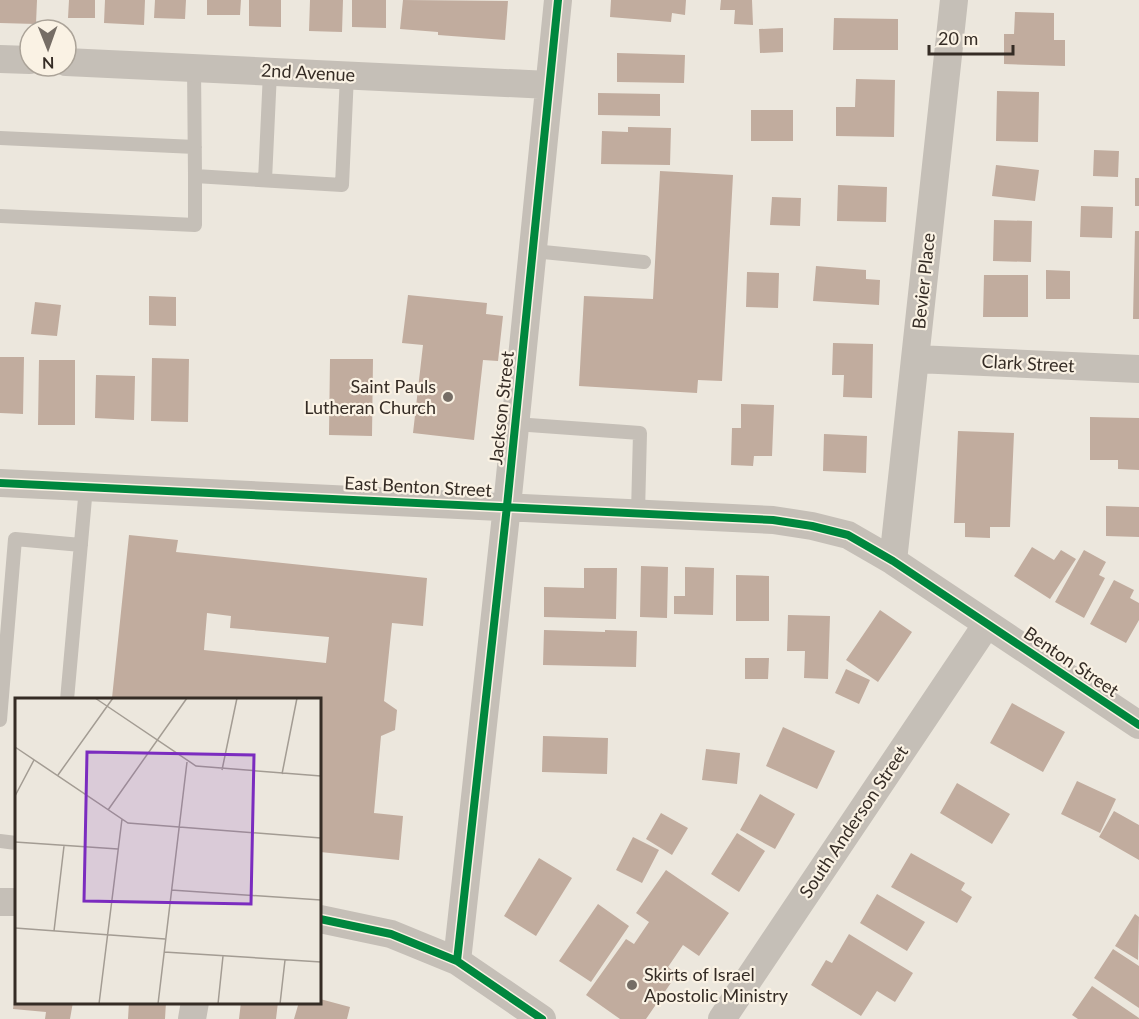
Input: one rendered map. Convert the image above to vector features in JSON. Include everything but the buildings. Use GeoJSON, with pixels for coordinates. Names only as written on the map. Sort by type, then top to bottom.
{"type":"FeatureCollection","features":[{"type":"Feature","properties":{"kind":"street","name":"Jackson Street"},"geometry":{"type":"LineString","coordinates":[[457,962],[507,506],[558,0]]}},
{"type":"Feature","properties":{"kind":"street","name":"Bevier Place"},"geometry":{"type":"LineString","coordinates":[[893,561],[954,0]]}},
{"type":"Feature","properties":{"kind":"street"},"geometry":{"type":"LineString","coordinates":[[0,59],[18,60]]}},
{"type":"Feature","properties":{"kind":"street","name":"2nd Avenue"},"geometry":{"type":"LineString","coordinates":[[78,63],[549,85]]}},
{"type":"Feature","properties":{"kind":"street","name":"Clark Street"},"geometry":{"type":"LineString","coordinates":[[916,359],[1139,369]]}},
{"type":"Feature","properties":{"kind":"street","name":"East Benton Street"},"geometry":{"type":"LineString","coordinates":[[0,483],[773,520],[849,535],[893,561],[987,624]]}},
{"type":"Feature","properties":{"kind":"street","name":"Benton Street"},"geometry":{"type":"LineString","coordinates":[[987,624],[1139,725]]}},
{"type":"Feature","properties":{"kind":"street","name":"South Anderson Street"},"geometry":{"type":"LineString","coordinates":[[722,1019],[987,624]]}},
{"type":"Feature","properties":{"kind":"street"},"geometry":{"type":"LineString","coordinates":[[0,902],[15,903]]}},
{"type":"Feature","properties":{"kind":"street"},"geometry":{"type":"LineString","coordinates":[[321,919],[391,934],[457,962],[542,1019]]}},
{"type":"Feature","properties":{"kind":"street"},"geometry":{"type":"LineString","coordinates":[[192,1019],[195,1004]]}},
{"type":"Feature","properties":{"kind":"lane"},"geometry":{"type":"LineString","coordinates":[[0,216],[195,225],[194,68]]}},
{"type":"Feature","properties":{"kind":"lane"},"geometry":{"type":"LineString","coordinates":[[265,180],[270,72]]}},
{"type":"Feature","properties":{"kind":"lane"},"geometry":{"type":"LineString","coordinates":[[195,176],[342,185],[347,75]]}},
{"type":"Feature","properties":{"kind":"lane"},"geometry":{"type":"LineString","coordinates":[[0,138],[195,147]]}},
{"type":"Feature","properties":{"kind":"lane"},"geometry":{"type":"LineString","coordinates":[[532,251],[644,262]]}},
{"type":"Feature","properties":{"kind":"lane"},"geometry":{"type":"LineString","coordinates":[[515,424],[640,433],[638,513]]}},
{"type":"Feature","properties":{"kind":"lane"},"geometry":{"type":"LineString","coordinates":[[67,698],[86,487]]}},
{"type":"Feature","properties":{"kind":"lane"},"geometry":{"type":"LineString","coordinates":[[0,720],[15,539],[81,545]]}},
{"type":"Feature","properties":{"kind":"lane"},"geometry":{"type":"LineString","coordinates":[[0,842],[15,843]]}},
{"type":"Feature","properties":{"kind":"cycle path"},"geometry":{"type":"LineString","coordinates":[[457,961],[507,506],[558,0]]}},
{"type":"Feature","properties":{"kind":"cycle path"},"geometry":{"type":"LineString","coordinates":[[0,483],[773,520],[812,526],[848,535],[893,561],[1139,725]]}},
{"type":"Feature","properties":{"kind":"cycle path"},"geometry":{"type":"LineString","coordinates":[[321,919],[391,934],[457,961],[542,1019]]}},
{"type":"Feature","properties":{"kind":"place","name":"Saint Pauls Lutheran Church"},"geometry":{"type":"Point","coordinates":[448,397]}},
{"type":"Feature","properties":{"kind":"place","name":"Skirts of Israel Apostolic Ministry"},"geometry":{"type":"Point","coordinates":[632,985]}}]}
